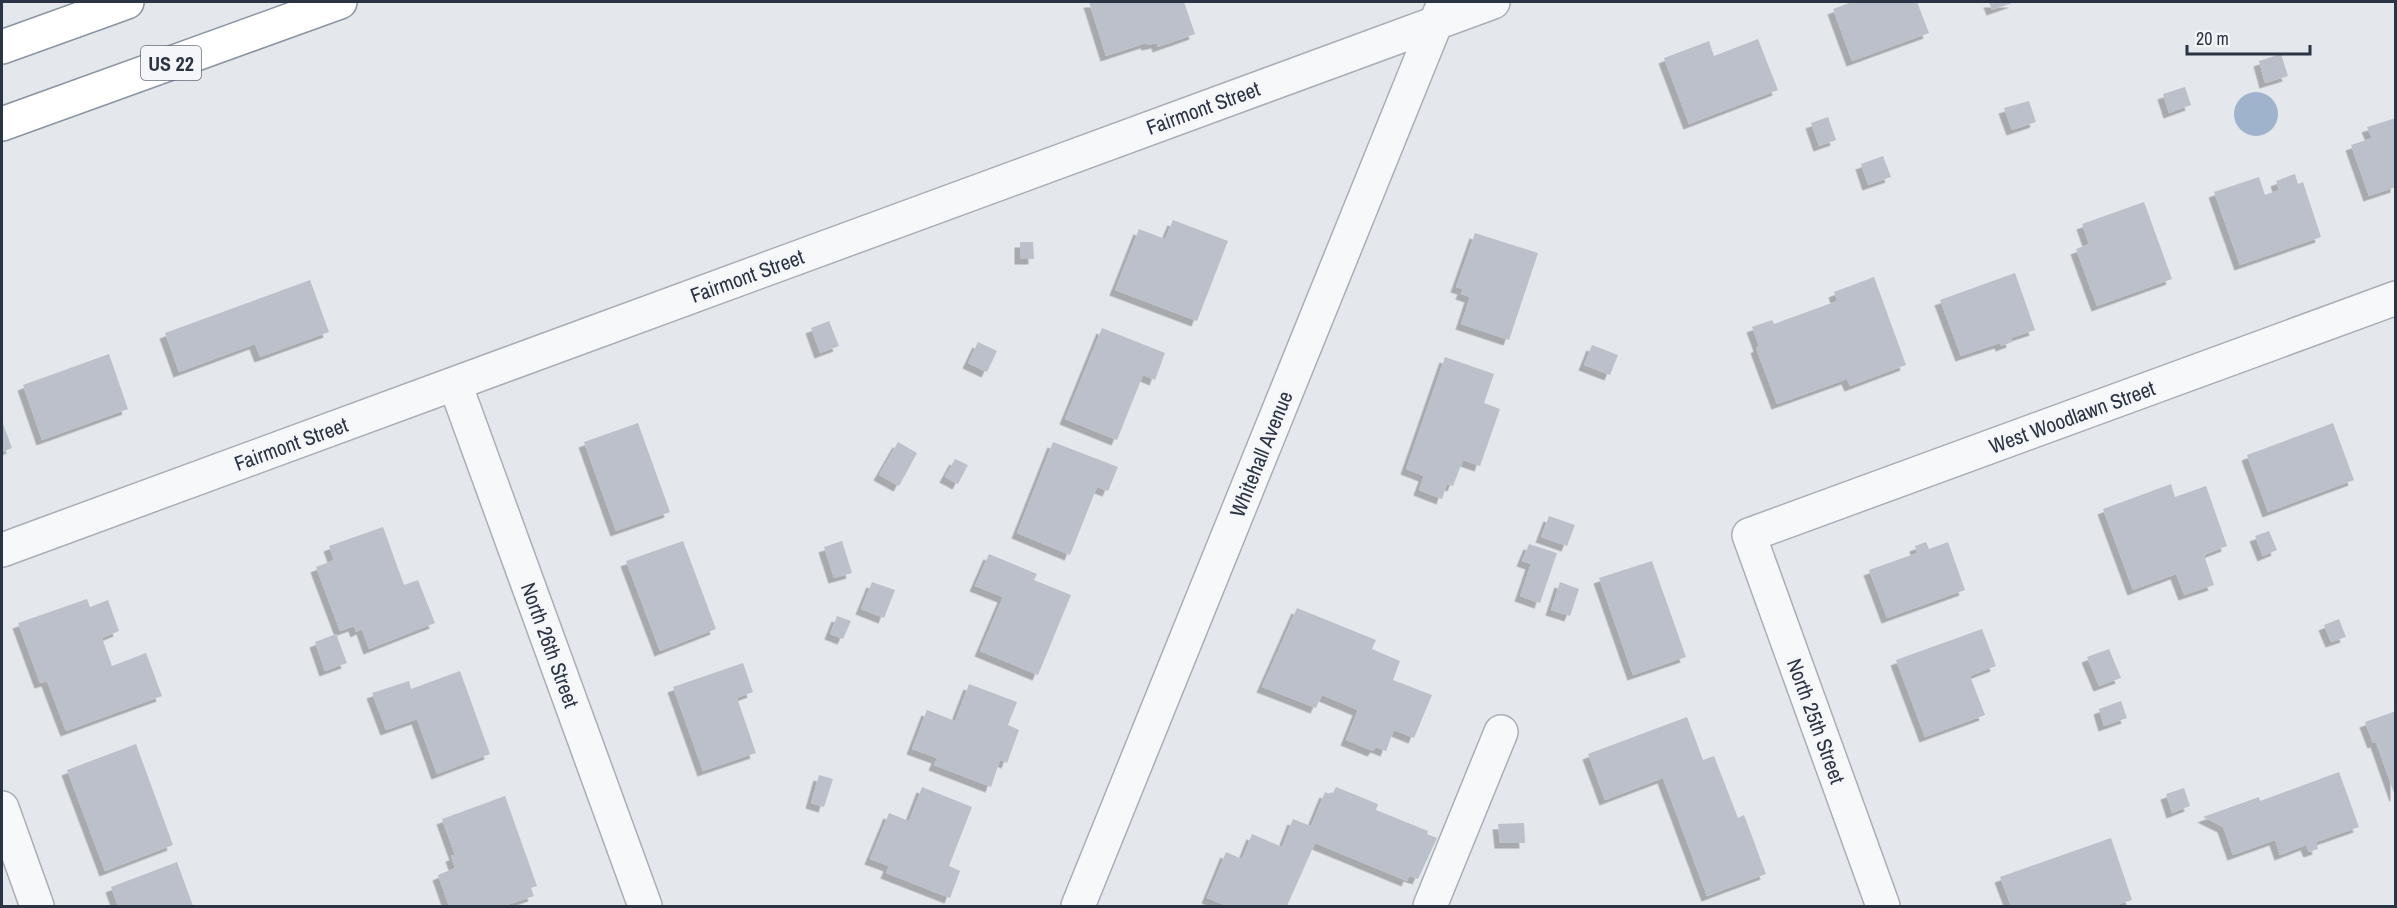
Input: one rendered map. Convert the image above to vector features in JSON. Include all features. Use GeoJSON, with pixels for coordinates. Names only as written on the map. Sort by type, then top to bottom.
{"type":"FeatureCollection","features":[{"type":"Feature","properties":{"kind":"highway"},"geometry":{"type":"LineString","coordinates":[[2,47],[127,2]]}},
{"type":"Feature","properties":{"kind":"highway","name":"US 22"},"geometry":{"type":"LineString","coordinates":[[2,124],[340,2]]}},
{"type":"Feature","properties":{"kind":"street","name":"Fairmont Street"},"geometry":{"type":"LineString","coordinates":[[2,550],[455,384],[1440,12],[1493,2]]}},
{"type":"Feature","properties":{"kind":"street","name":"Whitehall Avenue"},"geometry":{"type":"LineString","coordinates":[[1078,906],[1440,12]]}},
{"type":"Feature","properties":{"kind":"street","name":"West Woodlawn Street"},"geometry":{"type":"LineString","coordinates":[[1749,535],[2396,298]]}},
{"type":"Feature","properties":{"kind":"street","name":"North 26th Street"},"geometry":{"type":"LineString","coordinates":[[455,384],[645,906]]}},
{"type":"Feature","properties":{"kind":"street","name":"North 25th Street"},"geometry":{"type":"LineString","coordinates":[[1749,535],[1884,906]]}},
{"type":"Feature","properties":{"kind":"street"},"geometry":{"type":"LineString","coordinates":[[1430,906],[1501,732]]}},
{"type":"Feature","properties":{"kind":"street"},"geometry":{"type":"LineString","coordinates":[[2,808],[37,906]]}},
{"type":"Feature","properties":{"kind":"water"},"geometry":{"type":"Polygon","coordinates":[[[2256,92],[2271,99],[2278,114],[2271,129],[2256,136],[2241,129],[2234,114],[2241,99],[2256,92]]]}},
{"type":"Feature","properties":{"kind":"building"},"geometry":{"type":"Polygon","coordinates":[[[1089,2],[1184,2],[1195,34],[1158,47],[1157,43],[1147,45],[1146,43],[1106,56],[1089,2]]]}},
{"type":"Feature","properties":{"kind":"building"},"geometry":{"type":"Polygon","coordinates":[[[1852,2],[1917,2],[1929,33],[1852,61],[1833,9],[1852,2]]]}},
{"type":"Feature","properties":{"kind":"building"},"geometry":{"type":"Polygon","coordinates":[[[1989,2],[2015,2],[1992,10],[1989,2]]]}},
{"type":"Feature","properties":{"kind":"building"},"geometry":{"type":"Polygon","coordinates":[[[1758,39],[1778,90],[1689,124],[1664,58],[1709,41],[1714,56],[1758,39]]]}},
{"type":"Feature","properties":{"kind":"building"},"geometry":{"type":"Polygon","coordinates":[[[2281,54],[2288,76],[2265,83],[2259,61],[2281,54]]]}},
{"type":"Feature","properties":{"kind":"building"},"geometry":{"type":"Polygon","coordinates":[[[2185,87],[2191,105],[2169,113],[2163,94],[2185,87]]]}},
{"type":"Feature","properties":{"kind":"building"},"geometry":{"type":"Polygon","coordinates":[[[2029,101],[2036,122],[2012,130],[2004,108],[2029,101]]]}},
{"type":"Feature","properties":{"kind":"building"},"geometry":{"type":"Polygon","coordinates":[[[1828,117],[1836,140],[1819,146],[1811,123],[1828,117]]]}},
{"type":"Feature","properties":{"kind":"building"},"geometry":{"type":"Polygon","coordinates":[[[2396,118],[2396,187],[2369,196],[2351,145],[2372,138],[2367,127],[2396,118]]]}},
{"type":"Feature","properties":{"kind":"building"},"geometry":{"type":"Polygon","coordinates":[[[1883,156],[1891,177],[1868,185],[1861,164],[1883,156]]]}},
{"type":"Feature","properties":{"kind":"building"},"geometry":{"type":"Polygon","coordinates":[[[2295,174],[2298,184],[2303,182],[2321,237],[2240,265],[2214,192],[2259,177],[2265,195],[2279,190],[2276,181],[2295,174]]]}},
{"type":"Feature","properties":{"kind":"building"},"geometry":{"type":"Polygon","coordinates":[[[2144,202],[2172,279],[2097,306],[2076,249],[2089,244],[2082,224],[2144,202]]]}},
{"type":"Feature","properties":{"kind":"building"},"geometry":{"type":"Polygon","coordinates":[[[1173,220],[1228,241],[1197,321],[1115,290],[1139,229],[1165,239],[1173,220]]]}},
{"type":"Feature","properties":{"kind":"building"},"geometry":{"type":"Polygon","coordinates":[[[1475,233],[1538,253],[1509,340],[1461,324],[1470,297],[1461,294],[1463,289],[1456,287],[1475,233]]]}},
{"type":"Feature","properties":{"kind":"building"},"geometry":{"type":"Polygon","coordinates":[[[1020,242],[1033,242],[1034,259],[1020,259],[1020,242]]]}},
{"type":"Feature","properties":{"kind":"building"},"geometry":{"type":"Polygon","coordinates":[[[2015,273],[2035,330],[2011,338],[2012,342],[2001,346],[2000,343],[1961,356],[1940,300],[2015,273]]]}},
{"type":"Feature","properties":{"kind":"building"},"geometry":{"type":"Polygon","coordinates":[[[1874,277],[1906,365],[1850,386],[1847,379],[1777,404],[1756,348],[1759,346],[1752,327],[1772,320],[1774,324],[1837,301],[1834,292],[1874,277]]]}},
{"type":"Feature","properties":{"kind":"building"},"geometry":{"type":"Polygon","coordinates":[[[310,280],[329,332],[260,357],[255,344],[179,372],[165,333],[310,280]]]}},
{"type":"Feature","properties":{"kind":"building"},"geometry":{"type":"Polygon","coordinates":[[[829,321],[839,346],[820,353],[811,328],[829,321]]]}},
{"type":"Feature","properties":{"kind":"building"},"geometry":{"type":"Polygon","coordinates":[[[1102,328],[1165,353],[1155,380],[1143,375],[1117,440],[1065,419],[1102,328]]]}},
{"type":"Feature","properties":{"kind":"building"},"geometry":{"type":"Polygon","coordinates":[[[978,342],[997,351],[987,372],[968,363],[978,342]]]}},
{"type":"Feature","properties":{"kind":"building"},"geometry":{"type":"Polygon","coordinates":[[[1592,345],[1618,355],[1610,375],[1584,365],[1592,345]]]}},
{"type":"Feature","properties":{"kind":"building"},"geometry":{"type":"Polygon","coordinates":[[[109,354],[128,409],[42,440],[23,385],[109,354]]]}},
{"type":"Feature","properties":{"kind":"building"},"geometry":{"type":"Polygon","coordinates":[[[1445,357],[1494,374],[1484,403],[1500,409],[1480,466],[1463,460],[1453,486],[1447,484],[1442,499],[1419,490],[1424,476],[1406,469],[1445,357]]]}},
{"type":"Feature","properties":{"kind":"building"},"geometry":{"type":"Polygon","coordinates":[[[2,421],[12,448],[2,452],[2,421]]]}},
{"type":"Feature","properties":{"kind":"building"},"geometry":{"type":"Polygon","coordinates":[[[638,423],[670,512],[616,531],[584,442],[638,423]]]}},
{"type":"Feature","properties":{"kind":"building"},"geometry":{"type":"Polygon","coordinates":[[[2333,423],[2354,480],[2268,512],[2247,455],[2333,423]]]}},
{"type":"Feature","properties":{"kind":"building"},"geometry":{"type":"Polygon","coordinates":[[[898,442],[917,453],[899,486],[879,475],[898,442]]]}},
{"type":"Feature","properties":{"kind":"building"},"geometry":{"type":"Polygon","coordinates":[[[1053,442],[1118,467],[1108,491],[1097,487],[1070,555],[1017,533],[1053,442]]]}},
{"type":"Feature","properties":{"kind":"building"},"geometry":{"type":"Polygon","coordinates":[[[955,459],[968,465],[958,484],[945,477],[955,459]]]}},
{"type":"Feature","properties":{"kind":"building"},"geometry":{"type":"Polygon","coordinates":[[[2171,484],[2175,497],[2206,486],[2227,546],[2204,555],[2214,585],[2184,595],[2176,574],[2133,590],[2103,509],[2171,484]]]}},
{"type":"Feature","properties":{"kind":"building"},"geometry":{"type":"Polygon","coordinates":[[[1549,516],[1575,525],[1567,546],[1541,537],[1549,516]]]}},
{"type":"Feature","properties":{"kind":"building"},"geometry":{"type":"Polygon","coordinates":[[[383,527],[404,585],[418,580],[435,623],[369,649],[362,629],[356,632],[354,626],[340,631],[316,567],[334,560],[329,546],[383,527]]]}},
{"type":"Feature","properties":{"kind":"building"},"geometry":{"type":"Polygon","coordinates":[[[2269,531],[2277,550],[2263,556],[2255,536],[2269,531]]]}},
{"type":"Feature","properties":{"kind":"building"},"geometry":{"type":"Polygon","coordinates":[[[683,541],[716,629],[660,651],[626,561],[683,541]]]}},
{"type":"Feature","properties":{"kind":"building"},"geometry":{"type":"Polygon","coordinates":[[[842,541],[852,573],[834,578],[824,547],[842,541]]]}},
{"type":"Feature","properties":{"kind":"building"},"geometry":{"type":"Polygon","coordinates":[[[1926,542],[1929,549],[1948,542],[1965,590],[1887,618],[1869,570],[1917,553],[1915,546],[1926,542]]]}},
{"type":"Feature","properties":{"kind":"building"},"geometry":{"type":"Polygon","coordinates":[[[1529,544],[1557,553],[1540,603],[1520,596],[1531,564],[1522,561],[1529,544]]]}},
{"type":"Feature","properties":{"kind":"building"},"geometry":{"type":"Polygon","coordinates":[[[989,554],[1037,574],[1034,580],[1071,595],[1038,675],[980,651],[1003,597],[975,586],[989,554]]]}},
{"type":"Feature","properties":{"kind":"building"},"geometry":{"type":"Polygon","coordinates":[[[1652,561],[1686,657],[1633,675],[1599,578],[1652,561]]]}},
{"type":"Feature","properties":{"kind":"building"},"geometry":{"type":"Polygon","coordinates":[[[872,582],[895,590],[884,618],[861,609],[872,582]]]}},
{"type":"Feature","properties":{"kind":"building"},"geometry":{"type":"Polygon","coordinates":[[[1560,582],[1579,589],[1570,616],[1551,610],[1560,582]]]}},
{"type":"Feature","properties":{"kind":"building"},"geometry":{"type":"Polygon","coordinates":[[[87,599],[90,607],[108,600],[119,631],[102,638],[112,666],[146,653],[162,696],[66,731],[47,681],[40,683],[18,623],[87,599]]]}},
{"type":"Feature","properties":{"kind":"building"},"geometry":{"type":"Polygon","coordinates":[[[1297,608],[1376,640],[1372,649],[1400,661],[1393,680],[1432,695],[1414,738],[1394,730],[1386,751],[1376,747],[1373,751],[1346,740],[1358,710],[1322,695],[1316,708],[1262,687],[1297,608]]]}},
{"type":"Feature","properties":{"kind":"building"},"geometry":{"type":"Polygon","coordinates":[[[837,616],[851,621],[843,639],[830,634],[837,616]]]}},
{"type":"Feature","properties":{"kind":"building"},"geometry":{"type":"Polygon","coordinates":[[[2339,619],[2346,637],[2331,642],[2324,625],[2339,619]]]}},
{"type":"Feature","properties":{"kind":"building"},"geometry":{"type":"Polygon","coordinates":[[[1982,629],[1996,666],[1970,676],[1985,715],[1925,737],[1896,660],[1982,629]]]}},
{"type":"Feature","properties":{"kind":"building"},"geometry":{"type":"Polygon","coordinates":[[[336,634],[347,663],[325,671],[315,642],[336,634]]]}},
{"type":"Feature","properties":{"kind":"building"},"geometry":{"type":"Polygon","coordinates":[[[2109,649],[2121,678],[2099,686],[2087,657],[2109,649]]]}},
{"type":"Feature","properties":{"kind":"building"},"geometry":{"type":"Polygon","coordinates":[[[743,663],[753,692],[737,698],[756,753],[703,771],[673,687],[743,663]]]}},
{"type":"Feature","properties":{"kind":"building"},"geometry":{"type":"Polygon","coordinates":[[[460,671],[490,754],[437,774],[417,719],[386,730],[372,693],[409,681],[411,689],[460,671]]]}},
{"type":"Feature","properties":{"kind":"building"},"geometry":{"type":"Polygon","coordinates":[[[969,684],[1017,702],[1008,725],[1019,730],[1007,763],[1000,760],[991,787],[934,765],[937,758],[912,749],[927,710],[955,721],[969,684]]]}},
{"type":"Feature","properties":{"kind":"building"},"geometry":{"type":"Polygon","coordinates":[[[2121,701],[2127,718],[2104,726],[2099,709],[2121,701]]]}},
{"type":"Feature","properties":{"kind":"building"},"geometry":{"type":"Polygon","coordinates":[[[2396,711],[2395,796],[2376,742],[2373,743],[2365,722],[2396,711]]]}},
{"type":"Feature","properties":{"kind":"building"},"geometry":{"type":"Polygon","coordinates":[[[1687,717],[1703,760],[1714,756],[1738,818],[1744,815],[1766,874],[1707,896],[1663,778],[1605,800],[1588,754],[1687,717]]]}},
{"type":"Feature","properties":{"kind":"building"},"geometry":{"type":"Polygon","coordinates":[[[136,744],[173,845],[105,871],[67,770],[136,744]]]}},
{"type":"Feature","properties":{"kind":"building"},"geometry":{"type":"Polygon","coordinates":[[[2339,772],[2359,827],[2316,842],[2318,849],[2309,852],[2306,845],[2280,855],[2275,840],[2233,855],[2223,827],[2203,817],[2259,797],[2260,801],[2339,772]]]}},
{"type":"Feature","properties":{"kind":"building"},"geometry":{"type":"Polygon","coordinates":[[[819,775],[833,779],[824,807],[811,803],[819,775]]]}},
{"type":"Feature","properties":{"kind":"building"},"geometry":{"type":"Polygon","coordinates":[[[922,787],[972,807],[949,866],[960,871],[950,898],[886,873],[889,866],[870,859],[889,813],[909,821],[922,787]]]}},
{"type":"Feature","properties":{"kind":"building"},"geometry":{"type":"Polygon","coordinates":[[[1336,787],[1378,804],[1376,810],[1428,831],[1427,834],[1437,838],[1418,879],[1409,876],[1407,881],[1315,843],[1287,906],[1227,906],[1207,898],[1226,852],[1242,859],[1252,834],[1282,847],[1293,819],[1311,826],[1325,792],[1332,795],[1336,787]]]}},
{"type":"Feature","properties":{"kind":"building"},"geometry":{"type":"Polygon","coordinates":[[[2184,788],[2190,806],[2172,813],[2166,794],[2184,788]]]}},
{"type":"Feature","properties":{"kind":"building"},"geometry":{"type":"Polygon","coordinates":[[[505,796],[537,886],[531,888],[534,896],[503,906],[449,906],[438,875],[455,868],[451,856],[455,855],[442,819],[505,796]]]}},
{"type":"Feature","properties":{"kind":"building"},"geometry":{"type":"Polygon","coordinates":[[[1524,823],[1525,843],[1500,843],[1498,824],[1524,823]]]}},
{"type":"Feature","properties":{"kind":"building"},"geometry":{"type":"Polygon","coordinates":[[[2111,838],[2132,900],[2113,906],[2011,906],[2000,877],[2111,838]]]}},
{"type":"Feature","properties":{"kind":"building"},"geometry":{"type":"Polygon","coordinates":[[[177,862],[193,906],[118,906],[111,887],[177,862]]]}}]}
